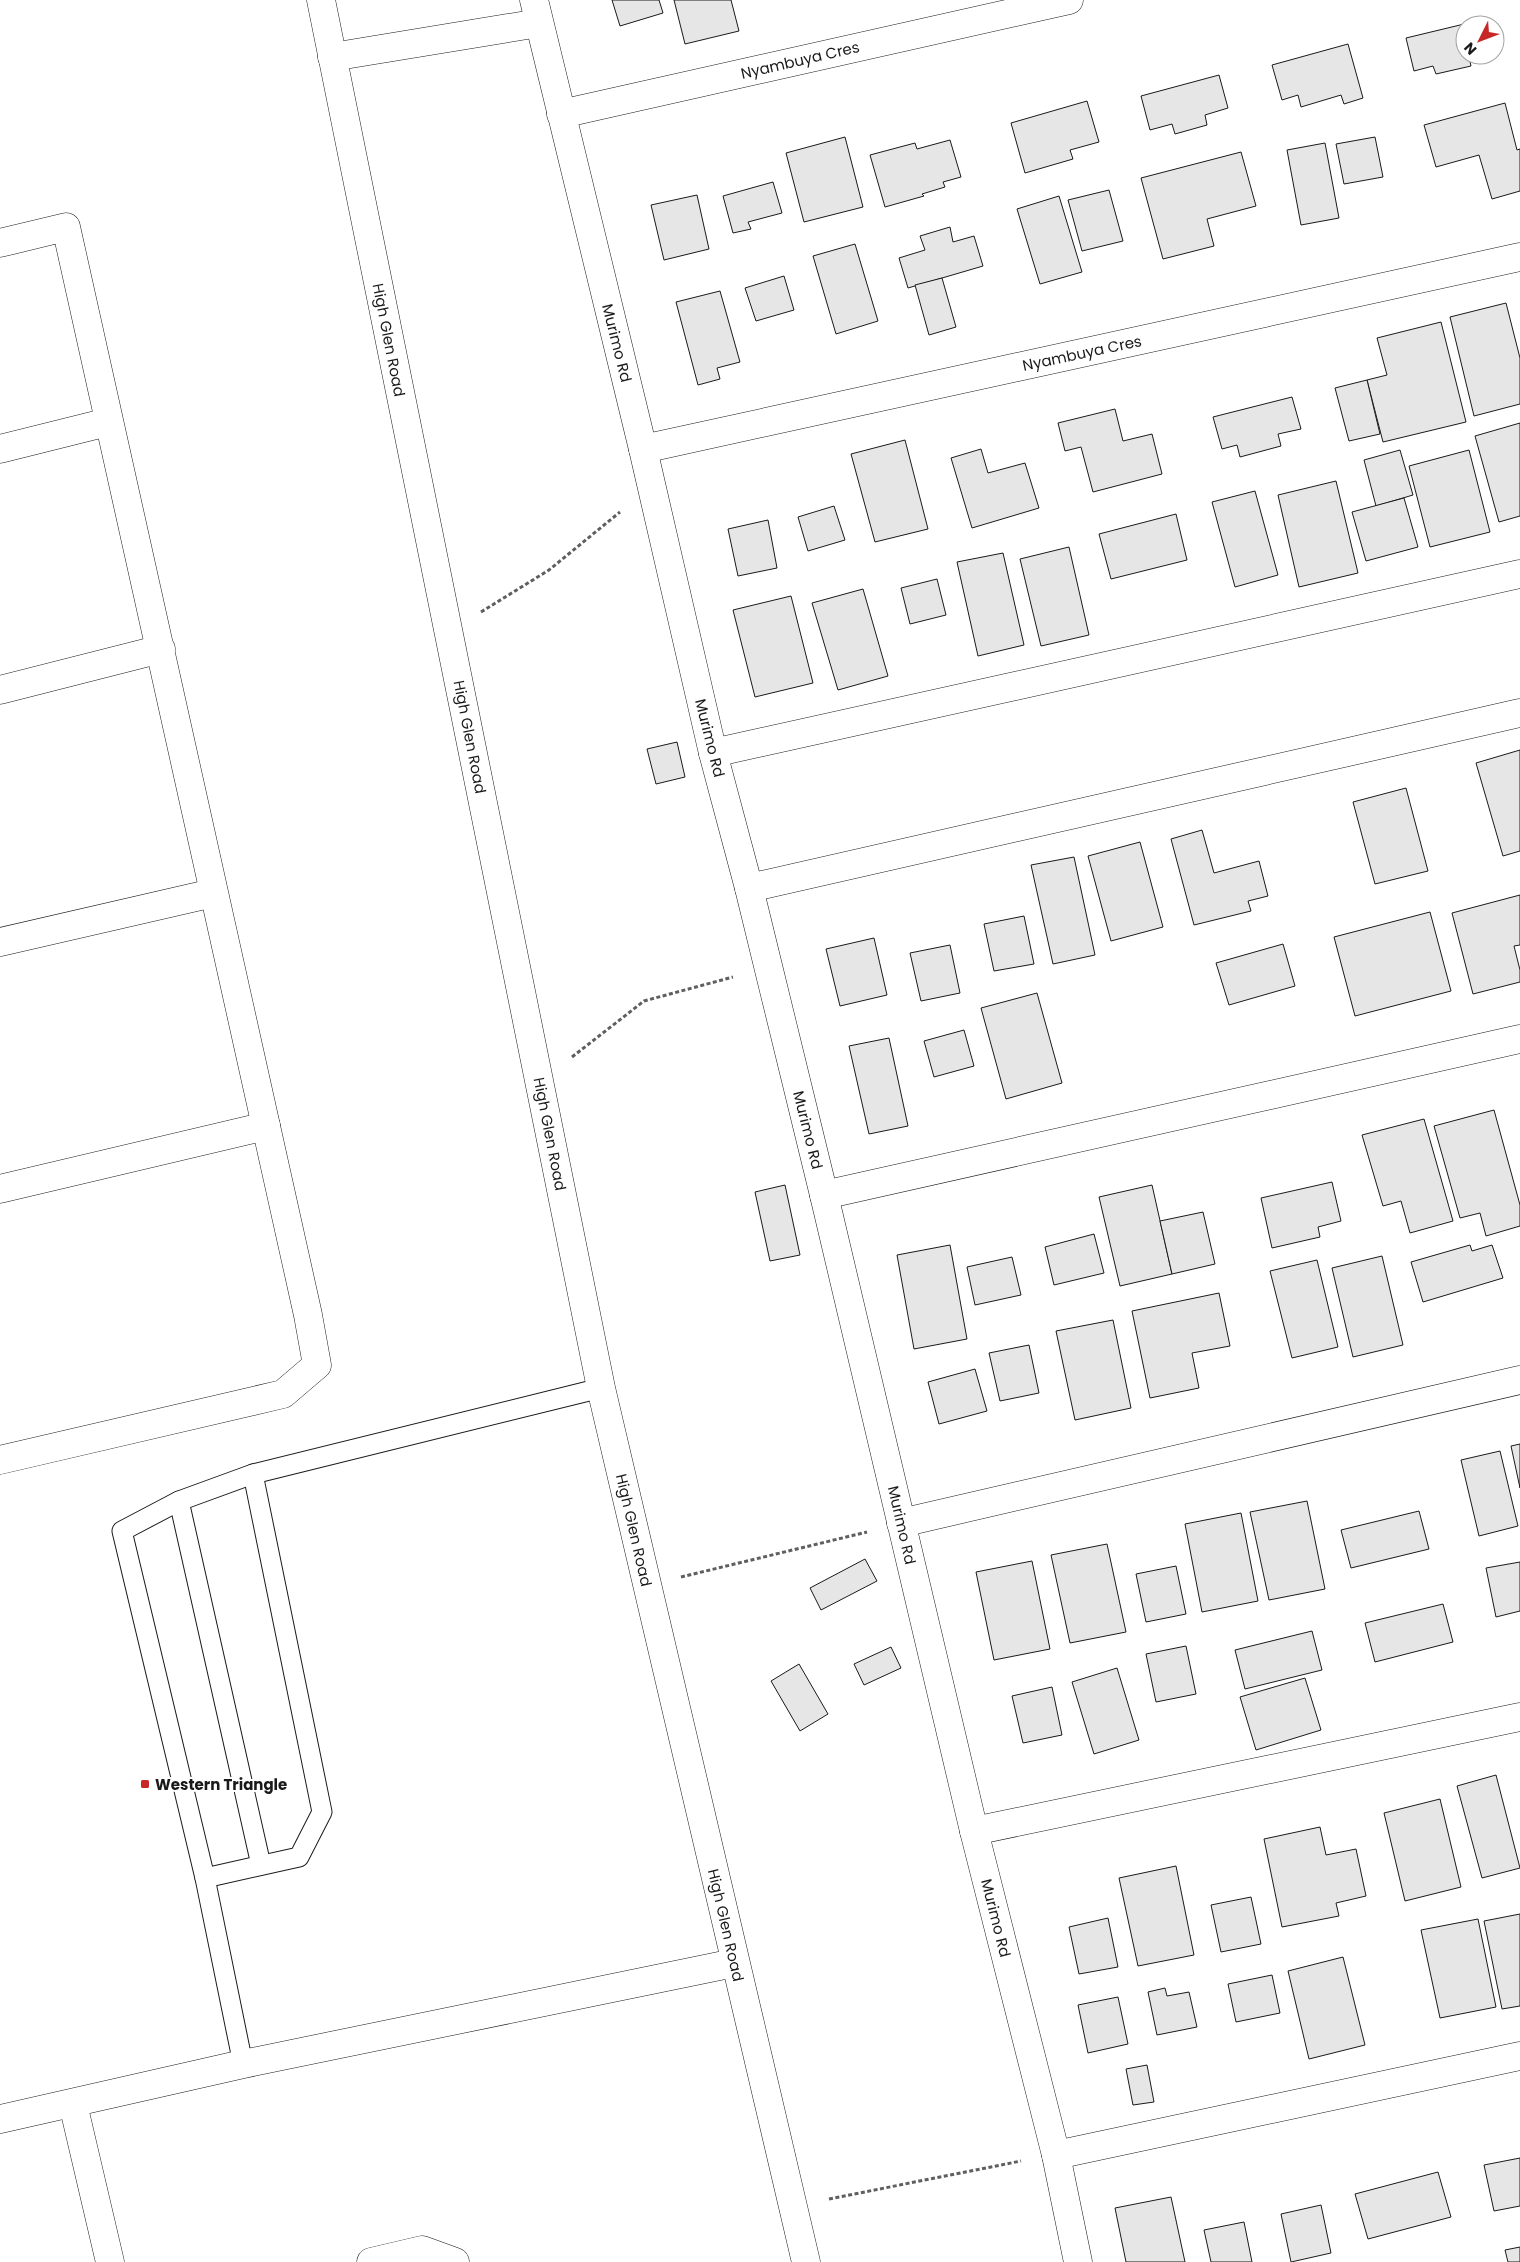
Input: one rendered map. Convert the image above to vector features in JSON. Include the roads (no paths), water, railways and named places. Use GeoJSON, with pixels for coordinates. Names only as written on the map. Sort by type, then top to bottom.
{"type":"FeatureCollection","features":[{"type":"Feature","properties":{"kind":"street","name":"High Glen Road"},"geometry":{"type":"LineString","coordinates":[[320,0],[601,1388],[734,1963],[806,2262]]}},
{"type":"Feature","properties":{"kind":"street","name":"Nyambuya Cres"},"geometry":{"type":"LineString","coordinates":[[561,114],[1069,0]]}},
{"type":"Feature","properties":{"kind":"street"},"geometry":{"type":"LineString","coordinates":[[332,58],[536,11]]}},
{"type":"Feature","properties":{"kind":"street","name":"Murimo Rd"},"geometry":{"type":"LineString","coordinates":[[536,11],[652,486],[713,753],[749,888],[824,1195],[974,1831],[1056,2155],[1078,2262]]}},
{"type":"Feature","properties":{"kind":"street"},"geometry":{"type":"LineString","coordinates":[[0,243],[66,227],[108,422],[161,649],[212,893],[308,1315],[317,1365],[283,1394],[0,1460]]}},
{"type":"Feature","properties":{"kind":"street","name":"Nyambuya Cres"},"geometry":{"type":"LineString","coordinates":[[643,449],[1520,257]]}},
{"type":"Feature","properties":{"kind":"street"},"geometry":{"type":"LineString","coordinates":[[0,449],[108,422]]}},
{"type":"Feature","properties":{"kind":"street"},"geometry":{"type":"LineString","coordinates":[[713,753],[1520,574]]}},
{"type":"Feature","properties":{"kind":"street"},"geometry":{"type":"LineString","coordinates":[[0,690],[161,649]]}},
{"type":"Feature","properties":{"kind":"street"},"geometry":{"type":"LineString","coordinates":[[749,888],[1520,713]]}},
{"type":"Feature","properties":{"kind":"street"},"geometry":{"type":"LineString","coordinates":[[0,942],[212,893]]}},
{"type":"Feature","properties":{"kind":"street"},"geometry":{"type":"LineString","coordinates":[[824,1195],[1520,1039]]}},
{"type":"Feature","properties":{"kind":"street"},"geometry":{"type":"LineString","coordinates":[[0,1189],[266,1126]]}},
{"type":"Feature","properties":{"kind":"street"},"geometry":{"type":"LineString","coordinates":[[901,1523],[1520,1380]]}},
{"type":"Feature","properties":{"kind":"street"},"geometry":{"type":"LineString","coordinates":[[974,1831],[1520,1717]]}},
{"type":"Feature","properties":{"kind":"street"},"geometry":{"type":"LineString","coordinates":[[0,2119],[243,2064],[734,1963]]}},
{"type":"Feature","properties":{"kind":"street"},"geometry":{"type":"LineString","coordinates":[[1056,2155],[1520,2056]]}},
{"type":"Feature","properties":{"kind":"street"},"geometry":{"type":"LineString","coordinates":[[73,2104],[110,2262]]}},
{"type":"Feature","properties":{"kind":"street"},"geometry":{"type":"LineString","coordinates":[[371,2262],[422,2250],[455,2262]]}},
{"type":"Feature","properties":{"kind":"lane"},"geometry":{"type":"LineString","coordinates":[[243,2064],[205,1878],[122,1531],[179,1501],[253,1474],[601,1388]]}},
{"type":"Feature","properties":{"kind":"lane"},"geometry":{"type":"LineString","coordinates":[[205,1878],[299,1857],[322,1812],[253,1474]]}},
{"type":"Feature","properties":{"kind":"lane"},"geometry":{"type":"LineString","coordinates":[[179,1501],[262,1865]]}},
{"type":"Feature","properties":{"kind":"place","name":"Western Triangle"},"geometry":{"type":"Point","coordinates":[145,1784]}}]}
